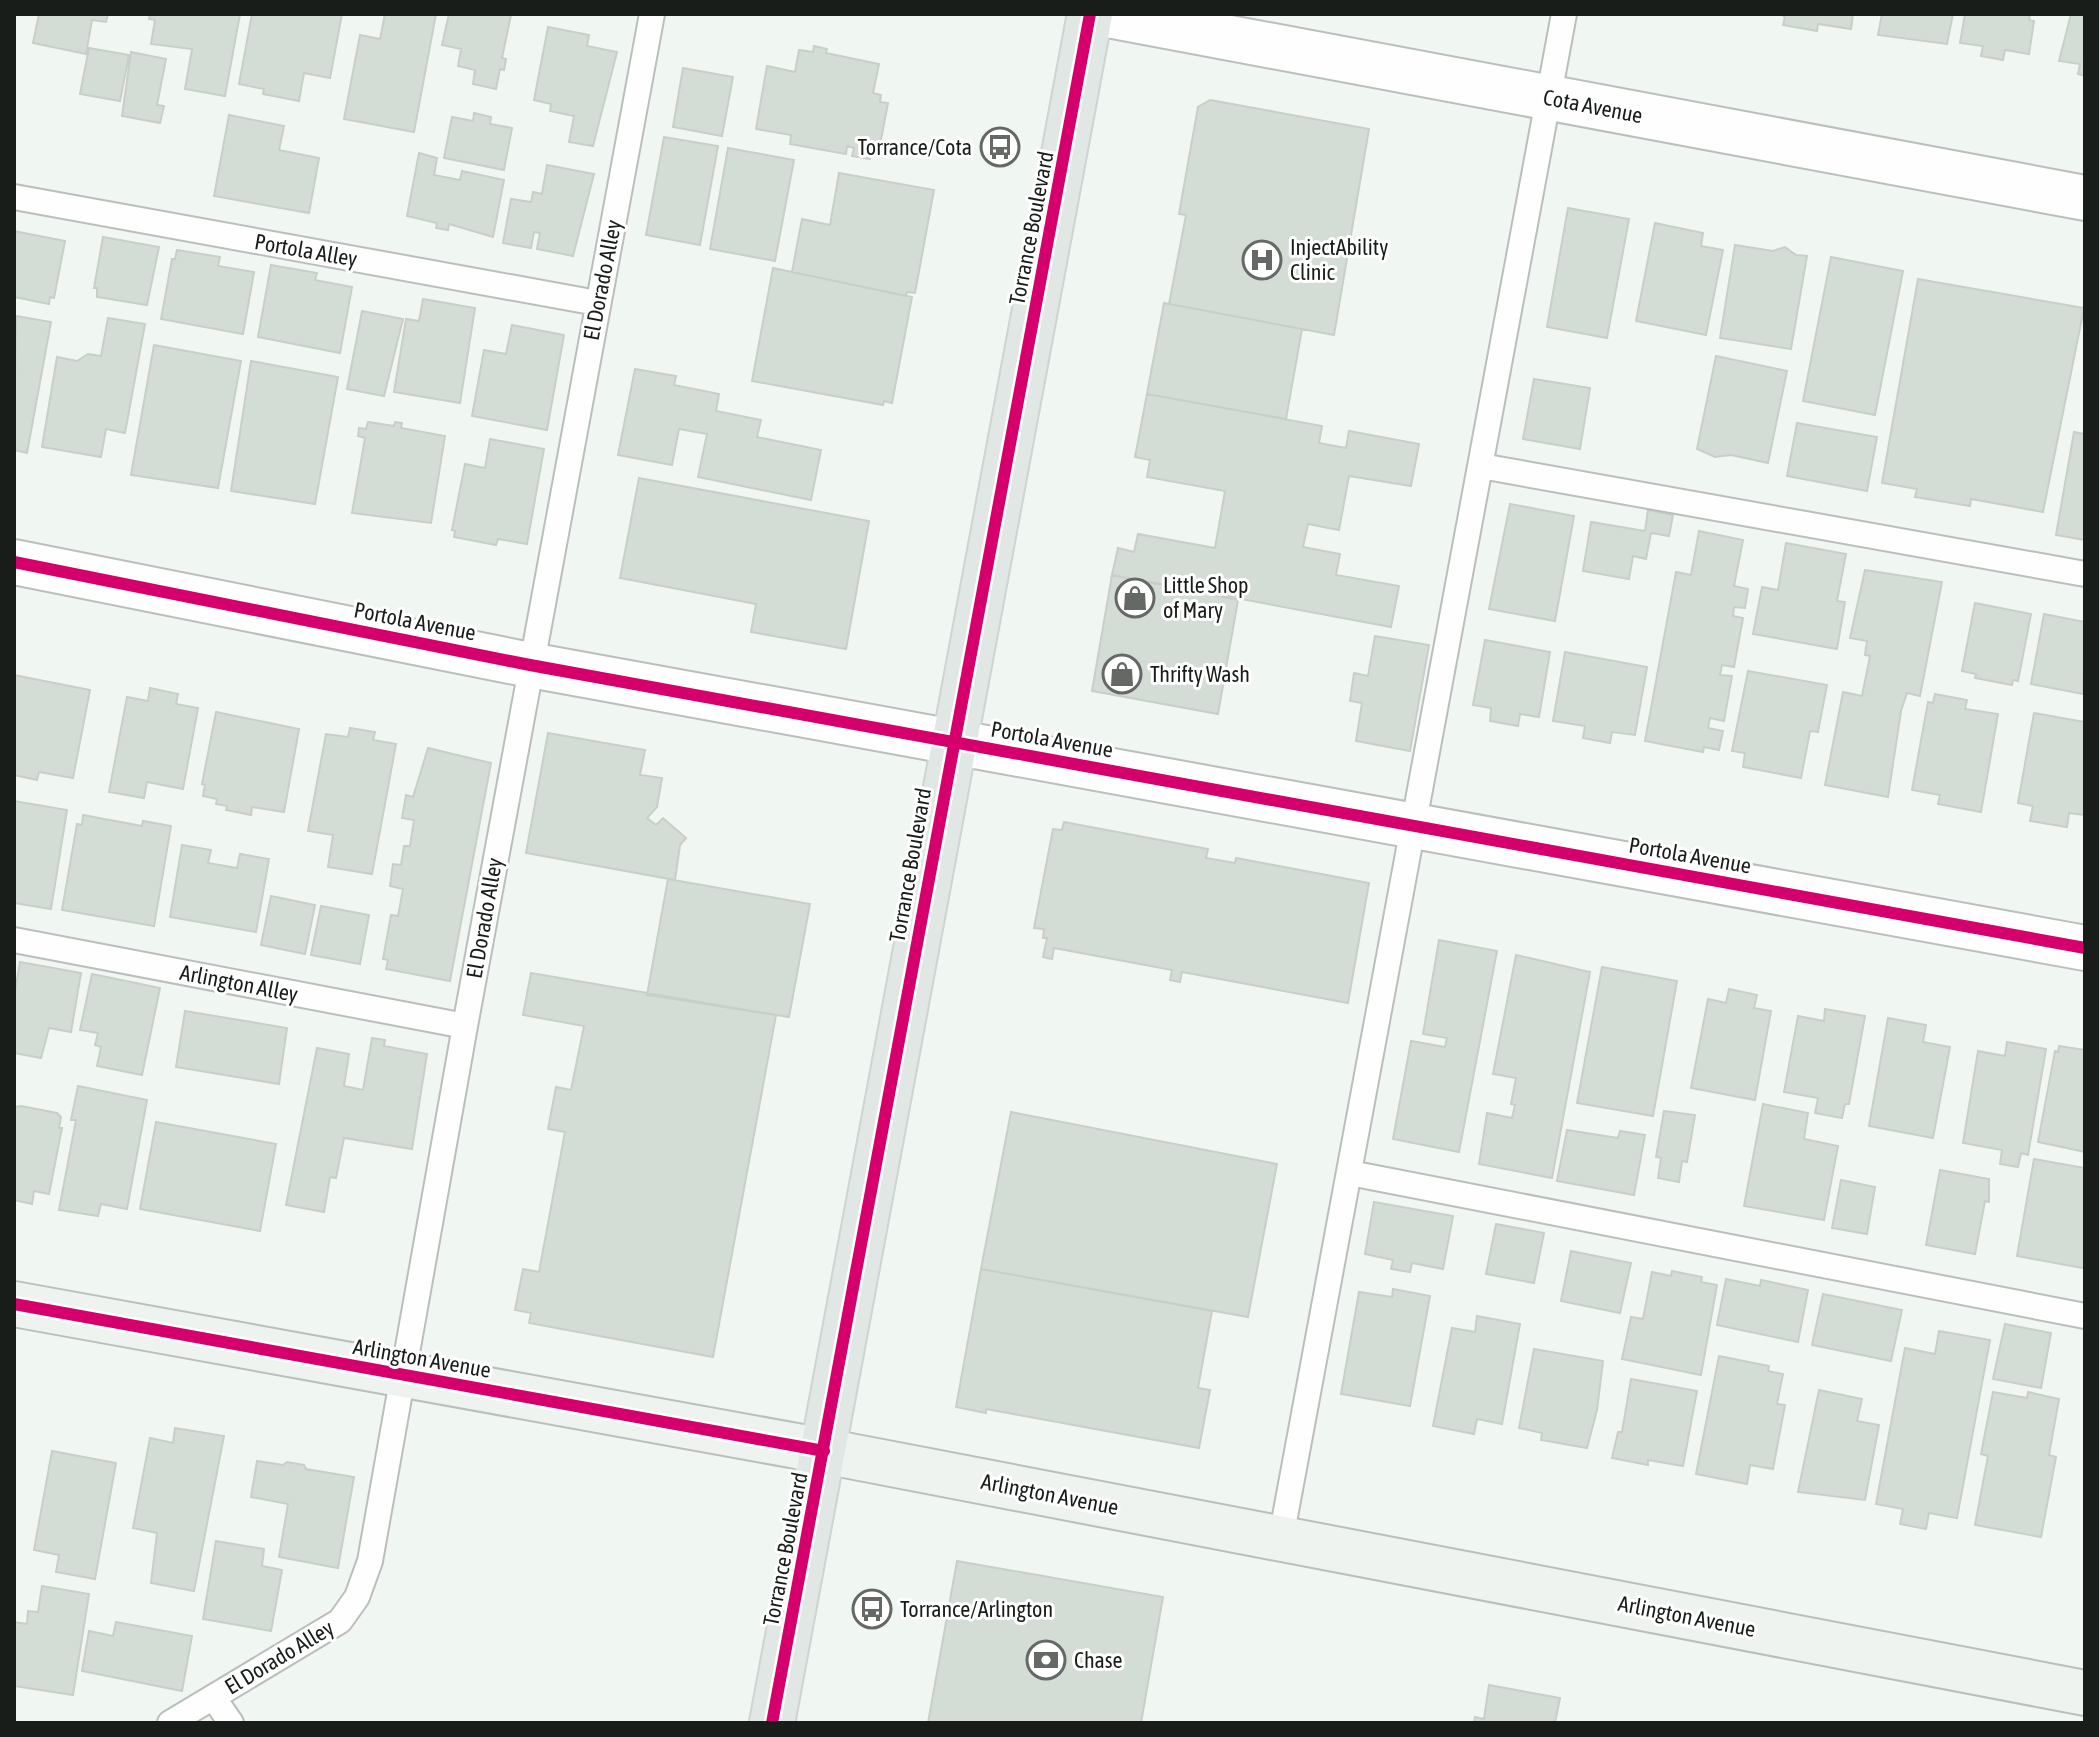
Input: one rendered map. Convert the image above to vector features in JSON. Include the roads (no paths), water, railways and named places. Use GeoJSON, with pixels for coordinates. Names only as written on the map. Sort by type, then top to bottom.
{"type":"FeatureCollection","features":[{"type":"Feature","properties":{"kind":"main road","name":"Torrance Boulevard"},"geometry":{"type":"LineString","coordinates":[[772,1723],[952,741],[1090,14]]}},
{"type":"Feature","properties":{"kind":"street","name":"Cota Avenue"},"geometry":{"type":"LineString","coordinates":[[1102,14],[2085,198]]}},
{"type":"Feature","properties":{"kind":"street","name":"Portola Avenue"},"geometry":{"type":"LineString","coordinates":[[14,562],[530,665],[2085,948]]}},
{"type":"Feature","properties":{"kind":"street","name":"Arlington Avenue"},"geometry":{"type":"LineString","coordinates":[[14,1304],[824,1451],[2085,1693]]}},
{"type":"Feature","properties":{"kind":"lane","name":"El Dorado Alley"},"geometry":{"type":"LineString","coordinates":[[170,1723],[340,1621],[357,1597],[370,1561],[530,665],[652,14]]}},
{"type":"Feature","properties":{"kind":"lane"},"geometry":{"type":"LineString","coordinates":[[1281,1538],[1564,14]]}},
{"type":"Feature","properties":{"kind":"lane","name":"Portola Alley"},"geometry":{"type":"LineString","coordinates":[[14,197],[597,303]]}},
{"type":"Feature","properties":{"kind":"lane"},"geometry":{"type":"LineString","coordinates":[[1481,466],[2085,574]]}},
{"type":"Feature","properties":{"kind":"lane","name":"Arlington Alley"},"geometry":{"type":"LineString","coordinates":[[14,940],[465,1026]]}},
{"type":"Feature","properties":{"kind":"lane"},"geometry":{"type":"LineString","coordinates":[[1350,1173],[2085,1316]]}},
{"type":"Feature","properties":{"kind":"lane"},"geometry":{"type":"LineString","coordinates":[[213,1697],[231,1723]]}},
{"type":"Feature","properties":{"kind":"place","name":"Torrance/Cota"},"geometry":{"type":"Point","coordinates":[1000,147]}},
{"type":"Feature","properties":{"kind":"place","name":"InjectAbility Clinic"},"geometry":{"type":"Point","coordinates":[1262,260]}},
{"type":"Feature","properties":{"kind":"place","name":"Little Shop of Mary"},"geometry":{"type":"Point","coordinates":[1135,598]}},
{"type":"Feature","properties":{"kind":"place","name":"Thrifty Wash"},"geometry":{"type":"Point","coordinates":[1122,674]}},
{"type":"Feature","properties":{"kind":"place","name":"Torrance/Arlington"},"geometry":{"type":"Point","coordinates":[872,1609]}},
{"type":"Feature","properties":{"kind":"place","name":"Chase"},"geometry":{"type":"Point","coordinates":[1046,1660]}}]}
